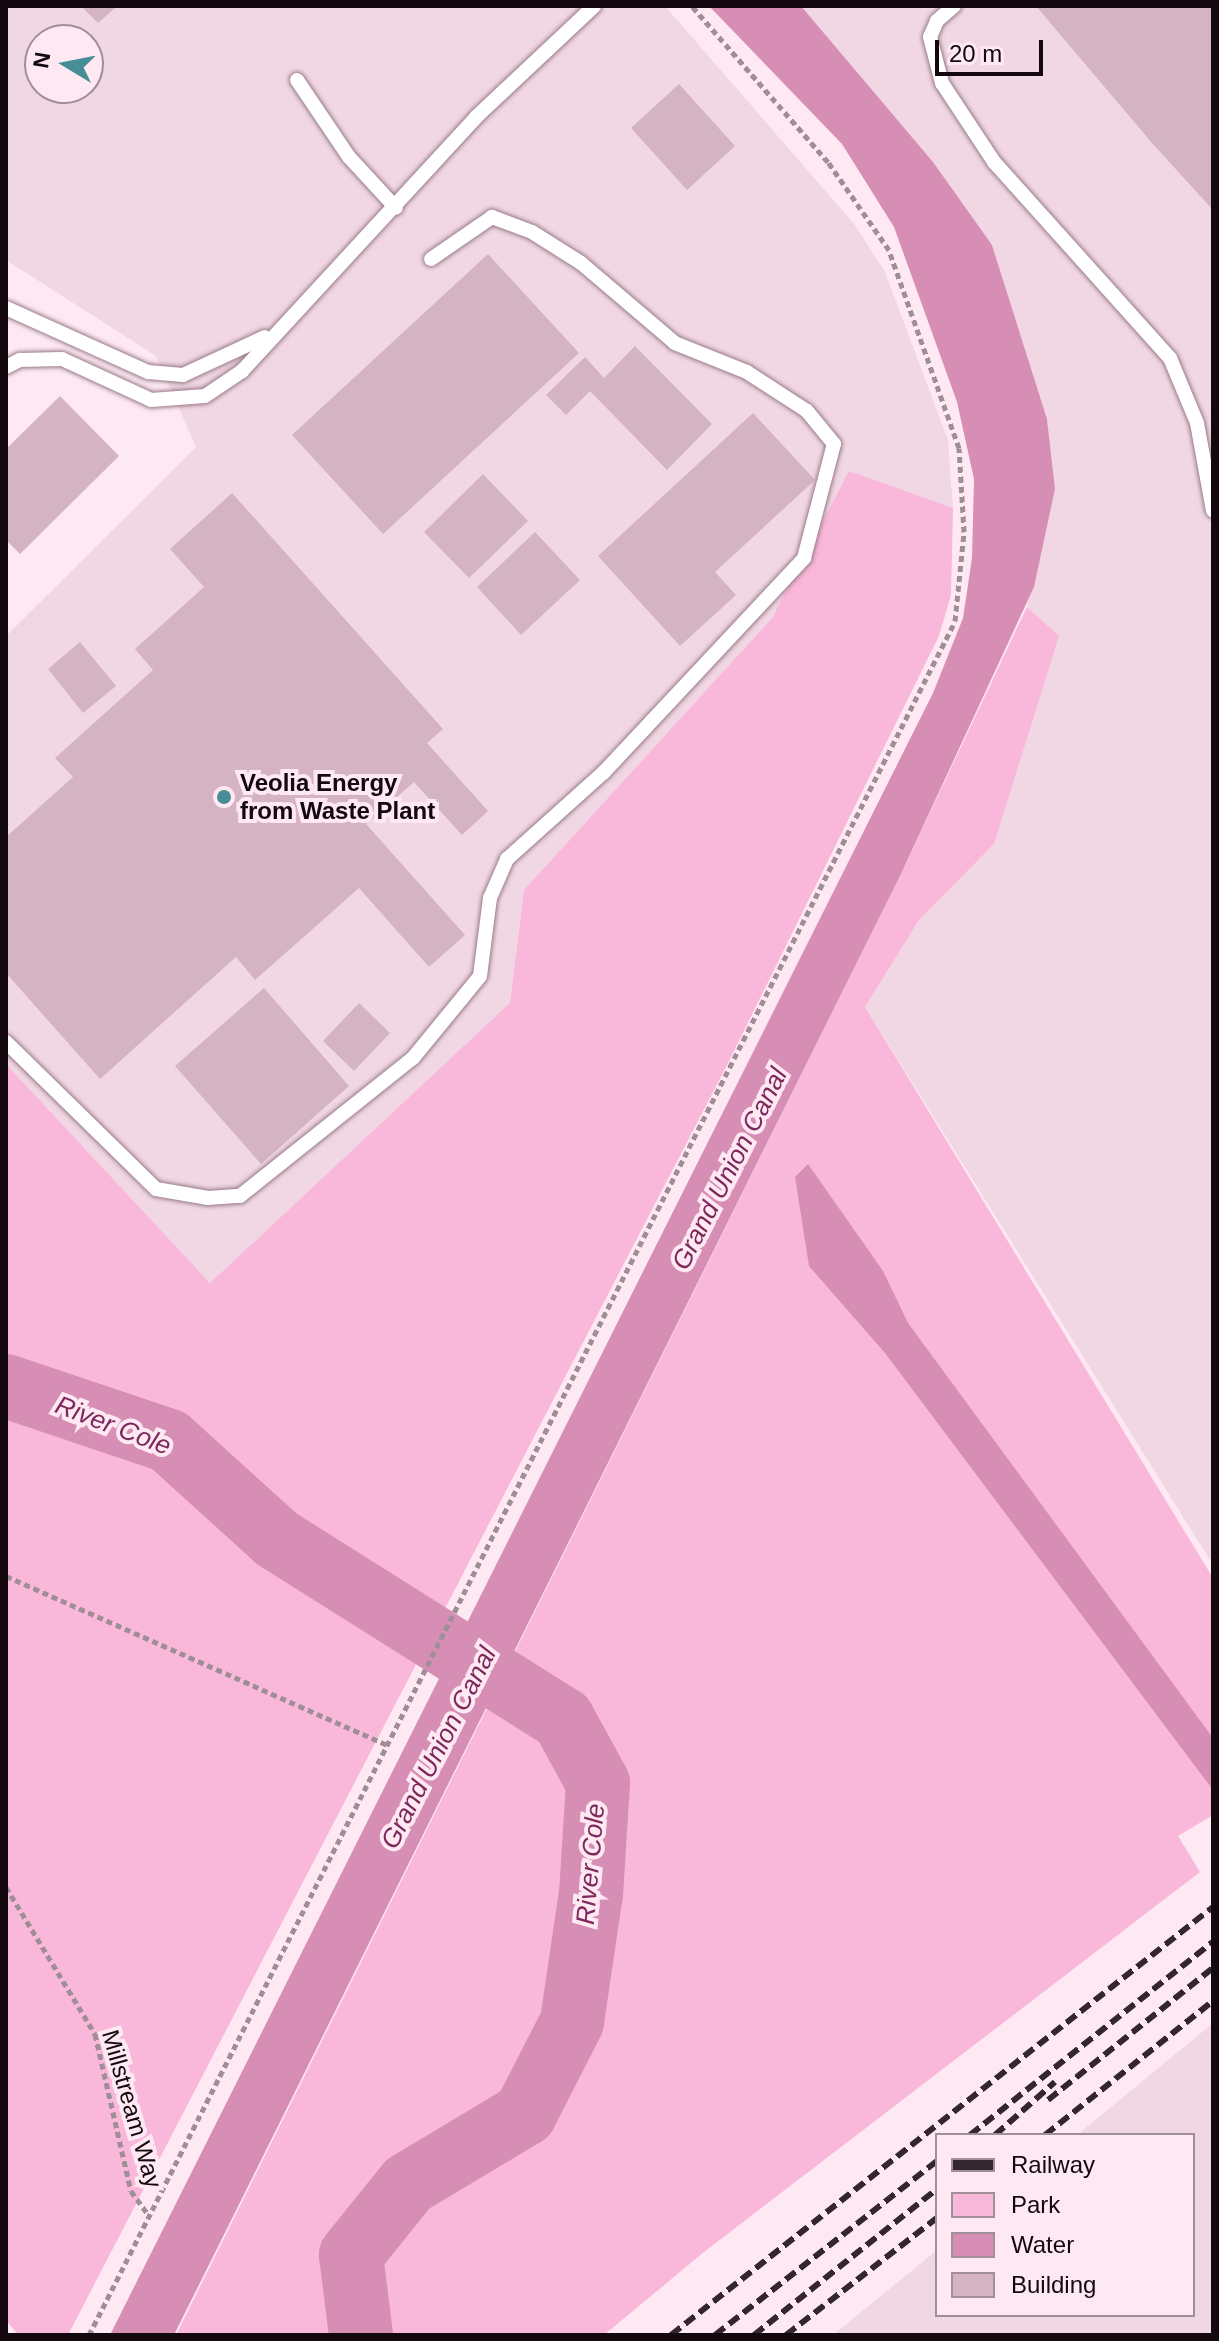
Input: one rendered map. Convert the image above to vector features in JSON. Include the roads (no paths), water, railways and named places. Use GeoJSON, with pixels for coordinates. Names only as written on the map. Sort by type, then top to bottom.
{"type":"FeatureCollection","features":[{"type":"Feature","properties":{"kind":"lane"},"geometry":{"type":"LineString","coordinates":[[954,6],[937,21],[930,37],[942,83],[994,162],[1170,358],[1197,423],[1213,511]]}},
{"type":"Feature","properties":{"kind":"lane"},"geometry":{"type":"LineString","coordinates":[[6,367],[20,360],[62,359],[151,400],[205,396],[242,371],[276,331],[396,208],[476,117],[589,11]]}},
{"type":"Feature","properties":{"kind":"lane"},"geometry":{"type":"LineString","coordinates":[[297,80],[349,157],[396,208]]}},
{"type":"Feature","properties":{"kind":"lane"},"geometry":{"type":"LineString","coordinates":[[6,1042],[156,1189],[208,1198],[240,1196],[413,1058],[480,976],[490,898],[507,859],[604,772],[804,558],[834,444],[807,411],[747,372],[675,343],[581,263],[532,232],[492,217],[431,259]]}},
{"type":"Feature","properties":{"kind":"lane"},"geometry":{"type":"LineString","coordinates":[[6,308],[148,372],[183,375],[276,331]]}},
{"type":"Feature","properties":{"kind":"water","name":"Grand Union Canal"},"geometry":{"type":"Polygon","coordinates":[[[709,6],[801,6],[933,162],[992,245],[1047,419],[1055,489],[1034,587],[900,876],[174,2335],[110,2335],[933,693],[963,618],[972,558],[974,479],[957,402],[894,227],[842,144],[709,6]]]}},
{"type":"Feature","properties":{"kind":"water"},"geometry":{"type":"Polygon","coordinates":[[[808,1164],[883,1271],[908,1323],[1213,1738],[1213,1790],[885,1353],[809,1266],[795,1177],[808,1164]]]}},
{"type":"Feature","properties":{"kind":"waterway","name":"River Cole"},"geometry":{"type":"LineString","coordinates":[[6,1386],[169,1441],[277,1539],[563,1719],[598,1783],[591,1893],[572,2022],[525,2114],[408,2184],[351,2255],[361,2335]]}},
{"type":"Feature","properties":{"kind":"railway"},"geometry":{"type":"LineString","coordinates":[[671,2335],[1213,1907]]}},
{"type":"Feature","properties":{"kind":"railway"},"geometry":{"type":"LineString","coordinates":[[973,2133],[1213,1942]]}},
{"type":"Feature","properties":{"kind":"railway"},"geometry":{"type":"LineString","coordinates":[[1048,2100],[1213,1968]]}},
{"type":"Feature","properties":{"kind":"railway"},"geometry":{"type":"LineString","coordinates":[[1048,2133],[1213,2001]]}},
{"type":"Feature","properties":{"kind":"railway"},"geometry":{"type":"LineString","coordinates":[[997,2133],[1055,2082]]}},
{"type":"Feature","properties":{"kind":"railway"},"geometry":{"type":"LineString","coordinates":[[715,2335],[935,2163]]}},
{"type":"Feature","properties":{"kind":"railway"},"geometry":{"type":"LineString","coordinates":[[754,2335],[935,2191]]}},
{"type":"Feature","properties":{"kind":"railway"},"geometry":{"type":"LineString","coordinates":[[786,2335],[935,2220]]}},
{"type":"Feature","properties":{"kind":"place","name":"Veolia Energy from Waste Plant"},"geometry":{"type":"Point","coordinates":[224,797]}}]}
